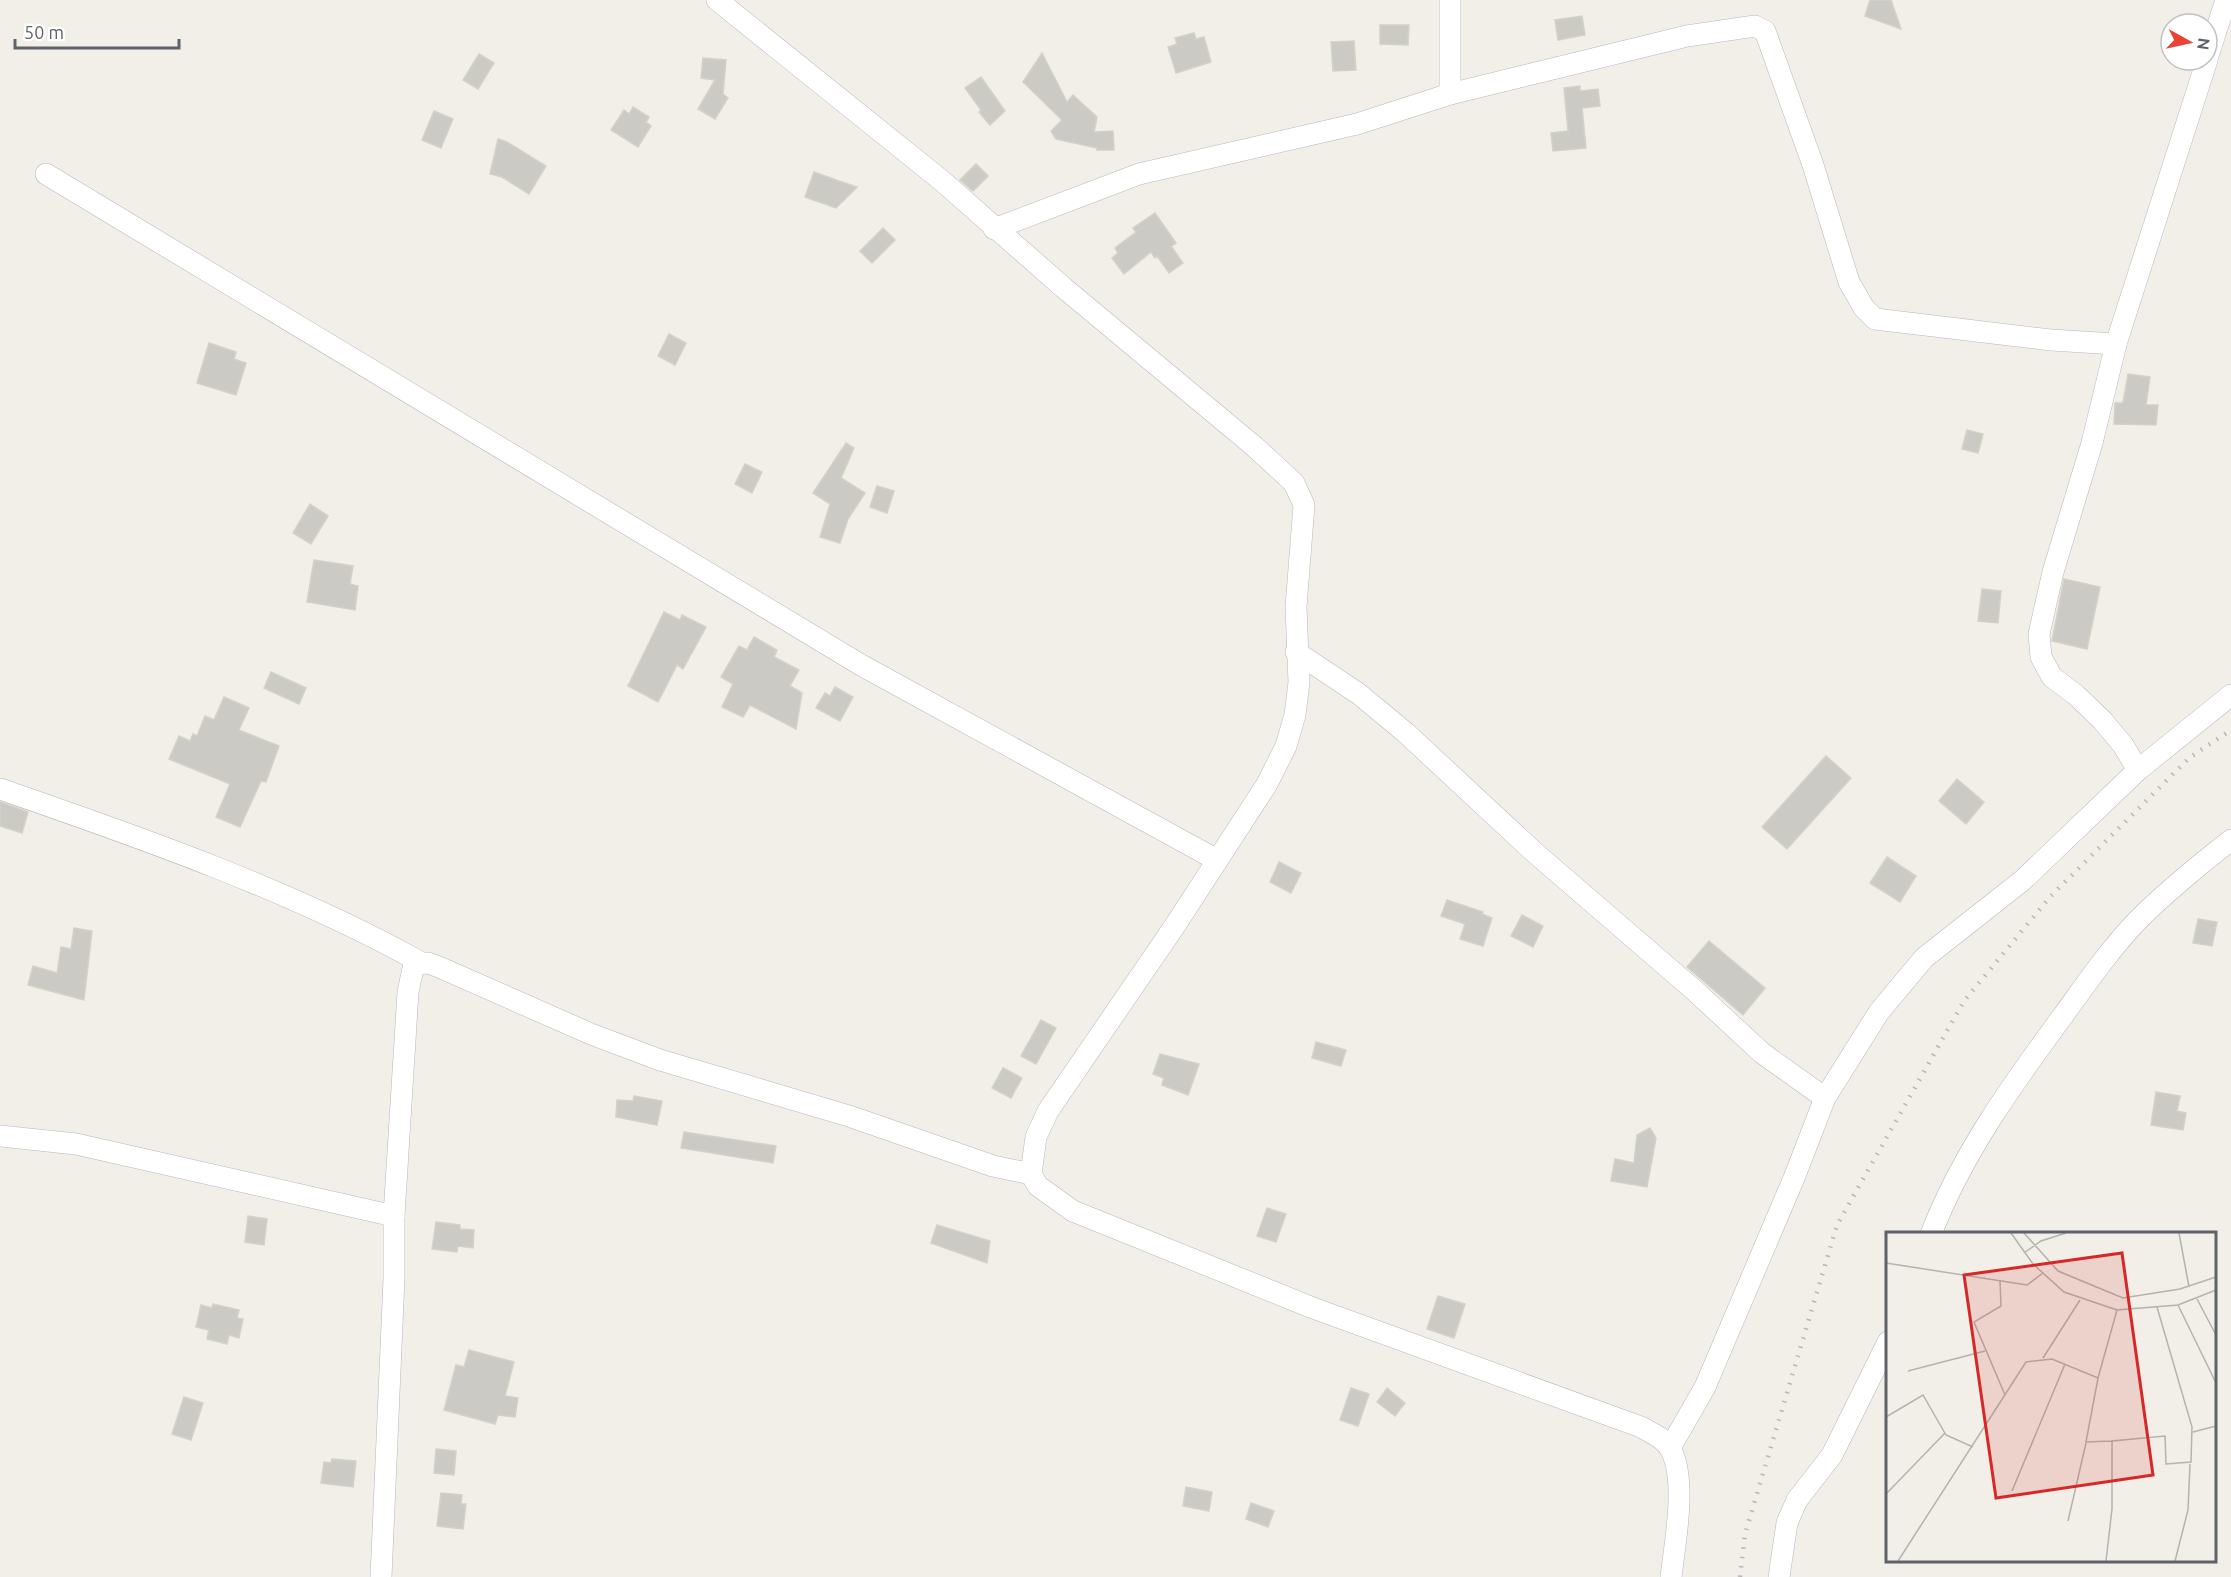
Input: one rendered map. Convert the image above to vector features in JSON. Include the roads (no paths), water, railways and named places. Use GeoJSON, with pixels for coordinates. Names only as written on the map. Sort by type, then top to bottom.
{"type":"FeatureCollection","features":[{"type":"Feature","properties":{"kind":"street"},"geometry":{"type":"LineString","coordinates":[[717,0],[932,172],[994,229],[1256,447],[1294,483],[1304,505],[1296,607],[1299,682],[1295,716],[1286,746],[1267,783],[1217,860],[1048,1111],[1036,1137],[1031,1174],[1034,1182],[1072,1211],[1117,1231],[1346,1320],[1641,1427],[1657,1436],[1670,1448],[1676,1466],[1678,1491],[1671,1577]]}},
{"type":"Feature","properties":{"kind":"street"},"geometry":{"type":"LineString","coordinates":[[1450,0],[1450,94]]}},
{"type":"Feature","properties":{"kind":"street"},"geometry":{"type":"LineString","coordinates":[[2219,22],[2226,0]]}},
{"type":"Feature","properties":{"kind":"street"},"geometry":{"type":"LineString","coordinates":[[994,229],[1139,174],[1357,124],[1450,94],[1687,36],[1755,26],[1765,31],[1788,88],[1849,282],[1864,308],[1875,319],[2050,340],[2116,344]]}},
{"type":"Feature","properties":{"kind":"street"},"geometry":{"type":"LineString","coordinates":[[2138,770],[2102,720],[2052,676],[2041,657],[2040,634],[2048,594],[2092,442],[2116,344],[2203,72]]}},
{"type":"Feature","properties":{"kind":"street"},"geometry":{"type":"LineString","coordinates":[[46,174],[861,665],[1217,860]]}},
{"type":"Feature","properties":{"kind":"street"},"geometry":{"type":"LineString","coordinates":[[1296,652],[1359,694],[1406,732],[1534,852],[1694,990],[1762,1053],[1825,1098]]}},
{"type":"Feature","properties":{"kind":"street"},"geometry":{"type":"LineString","coordinates":[[1670,1448],[1705,1387],[1718,1359],[1825,1098],[1879,1012],[1924,958],[2023,880],[2138,770],[2231,695]]}},
{"type":"Feature","properties":{"kind":"street"},"geometry":{"type":"LineString","coordinates":[[0,789],[243,879],[375,937],[420,962],[439,967],[591,1034],[660,1060],[849,1116],[993,1166],[1031,1174]]}},
{"type":"Feature","properties":{"kind":"street"},"geometry":{"type":"LineString","coordinates":[[1930,1232],[1966,1157],[2002,1101],[2091,978],[2137,922],[2191,871],[2231,840]]}},
{"type":"Feature","properties":{"kind":"street"},"geometry":{"type":"LineString","coordinates":[[381,1577],[394,1279],[394,1216],[408,993],[411,969],[414,964],[420,962]]}},
{"type":"Feature","properties":{"kind":"street"},"geometry":{"type":"LineString","coordinates":[[0,1136],[76,1144],[394,1216]]}},
{"type":"Feature","properties":{"kind":"street"},"geometry":{"type":"LineString","coordinates":[[1779,1577],[1787,1523],[1797,1500],[1832,1455],[1886,1344]]}},
{"type":"Feature","properties":{"kind":"railway"},"geometry":{"type":"LineString","coordinates":[[1740,1577],[1745,1534],[1837,1225],[1964,1001],[2050,897],[2189,758],[2231,730]]}}]}
